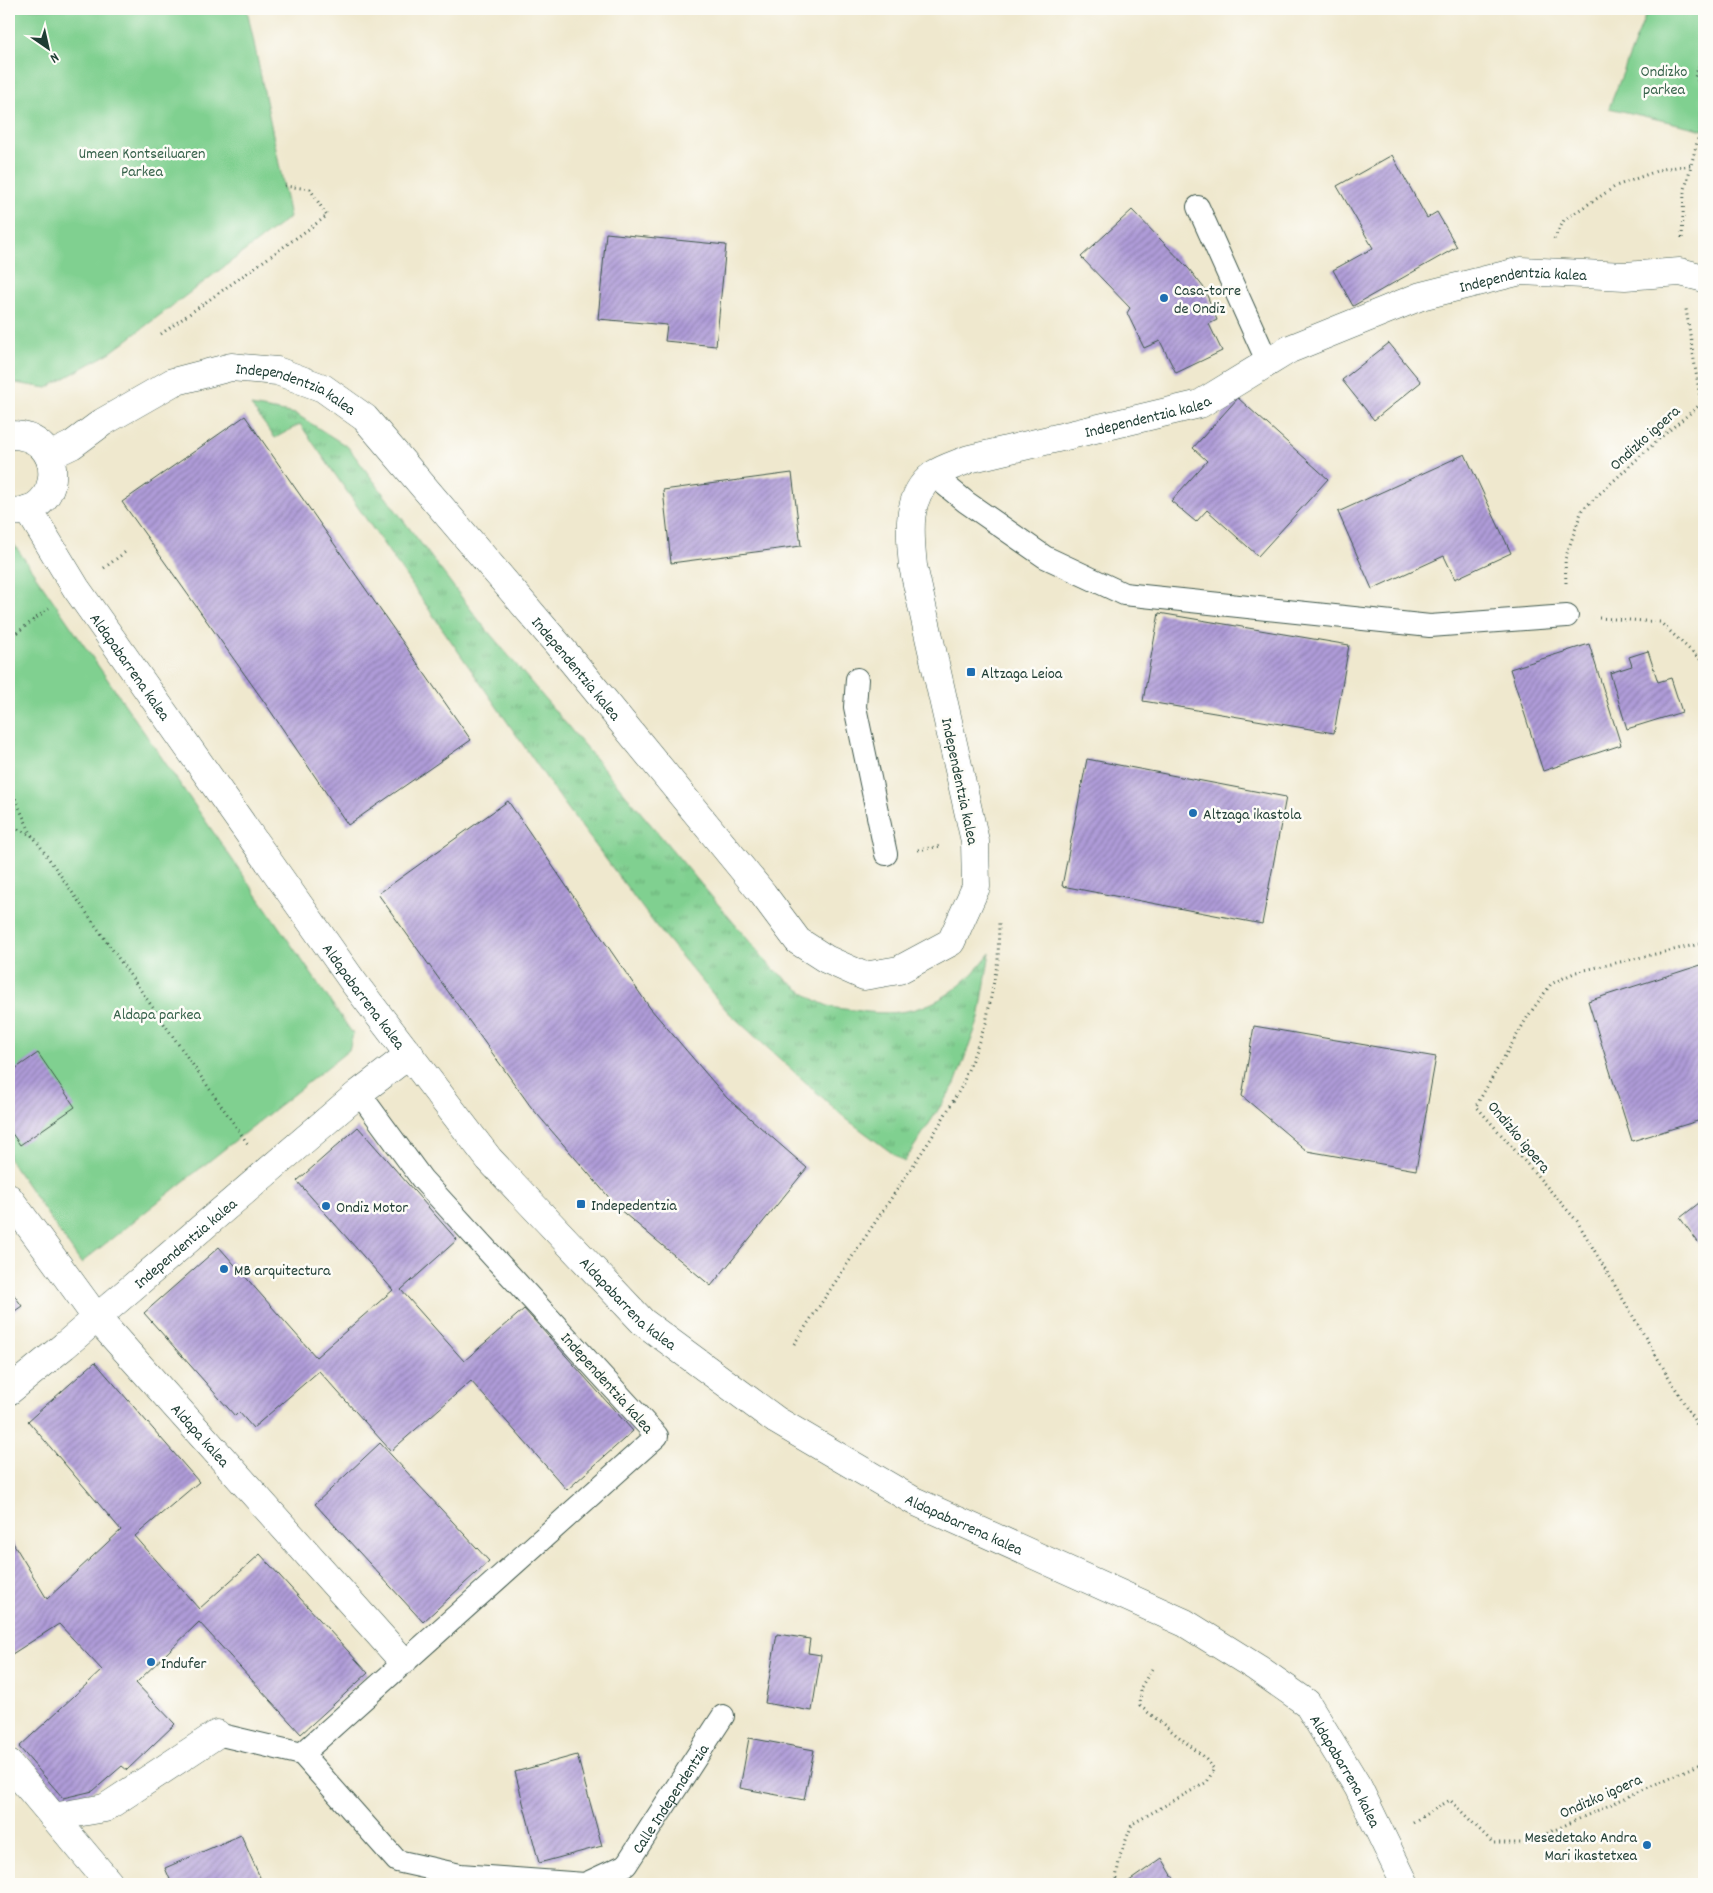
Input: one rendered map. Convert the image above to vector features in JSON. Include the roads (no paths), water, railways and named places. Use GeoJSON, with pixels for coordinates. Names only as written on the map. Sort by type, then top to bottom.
{"type":"FeatureCollection","features":[{"type":"Feature","properties":{"kind":"street","name":"Independentzia kalea"},"geometry":{"type":"LineString","coordinates":[[49,456],[72,445],[103,422],[172,382],[231,367],[277,371],[323,388],[365,418],[572,660],[763,894],[798,941],[826,959],[864,976],[899,970],[951,942],[976,887],[975,842],[913,566],[910,530],[915,498],[933,475],[969,459],[1200,404],[1290,349],[1421,296],[1521,271],[1625,276],[1692,275]]}},
{"type":"Feature","properties":{"kind":"street"},"geometry":{"type":"LineString","coordinates":[[9,435],[20,435],[32,439],[42,446],[49,456],[53,468],[52,482],[48,493],[39,503],[18,510]]}},
{"type":"Feature","properties":{"kind":"street","name":"Aldapabarrena kalea"},"geometry":{"type":"LineString","coordinates":[[18,510],[76,588],[354,983],[489,1158],[643,1322],[776,1420],[914,1500],[1185,1623],[1257,1668],[1307,1703],[1358,1787],[1404,1884]]}},
{"type":"Feature","properties":{"kind":"street","name":"Independentzia kalea"},"geometry":{"type":"LineString","coordinates":[[9,1391],[266,1171],[359,1093],[410,1054]]}},
{"type":"Feature","properties":{"kind":"street","name":"Aldapa kalea"},"geometry":{"type":"LineString","coordinates":[[9,1198],[96,1317],[403,1661]]}},
{"type":"Feature","properties":{"kind":"street"},"geometry":{"type":"LineString","coordinates":[[53,1816],[105,1808],[218,1734]]}},
{"type":"Feature","properties":{"kind":"street"},"geometry":{"type":"LineString","coordinates":[[9,1764],[110,1884]]}},
{"type":"Feature","properties":{"kind":"lane"},"geometry":{"type":"LineString","coordinates":[[1198,207],[1268,363]]}},
{"type":"Feature","properties":{"kind":"lane"},"geometry":{"type":"LineString","coordinates":[[933,475],[966,502],[1045,558],[1124,594],[1430,626],[1567,616]]}},
{"type":"Feature","properties":{"kind":"lane"},"geometry":{"type":"LineString","coordinates":[[856,679],[855,707],[886,854]]}},
{"type":"Feature","properties":{"kind":"lane","name":"Independentzia kalea"},"geometry":{"type":"LineString","coordinates":[[359,1093],[422,1179],[657,1436],[403,1661]]}},
{"type":"Feature","properties":{"kind":"lane"},"geometry":{"type":"LineString","coordinates":[[218,1734],[302,1754],[403,1661]]}},
{"type":"Feature","properties":{"kind":"lane","name":"Calle Independentzia"},"geometry":{"type":"LineString","coordinates":[[302,1754],[397,1861],[460,1875],[585,1884],[626,1865],[723,1716]]}},
{"type":"Feature","properties":{"kind":"place","name":"Casa-torre de Ondiz"},"geometry":{"type":"Point","coordinates":[1164,298]}},
{"type":"Feature","properties":{"kind":"place","name":"Altzaga Leioa"},"geometry":{"type":"Point","coordinates":[971,672]}},
{"type":"Feature","properties":{"kind":"place","name":"Altzaga ikastola"},"geometry":{"type":"Point","coordinates":[1193,813]}},
{"type":"Feature","properties":{"kind":"place","name":"Indepedentzia"},"geometry":{"type":"Point","coordinates":[581,1204]}},
{"type":"Feature","properties":{"kind":"place","name":"Ondiz Motor"},"geometry":{"type":"Point","coordinates":[326,1206]}},
{"type":"Feature","properties":{"kind":"place","name":"MB arquitectura"},"geometry":{"type":"Point","coordinates":[224,1269]}},
{"type":"Feature","properties":{"kind":"place","name":"Indufer"},"geometry":{"type":"Point","coordinates":[151,1662]}},
{"type":"Feature","properties":{"kind":"place","name":"Mesedetako Andra Mari ikastetxea"},"geometry":{"type":"Point","coordinates":[1647,1845]}},
{"type":"Feature","properties":{"kind":"park label","name":"Ondizko parkea"},"geometry":{"type":"Point","coordinates":[1664,79]}},
{"type":"Feature","properties":{"kind":"park label","name":"Umeen Kontseiluaren Parkea"},"geometry":{"type":"Point","coordinates":[142,161]}},
{"type":"Feature","properties":{"kind":"park label","name":"Aldapa parkea"},"geometry":{"type":"Point","coordinates":[157,1013]}}]}
